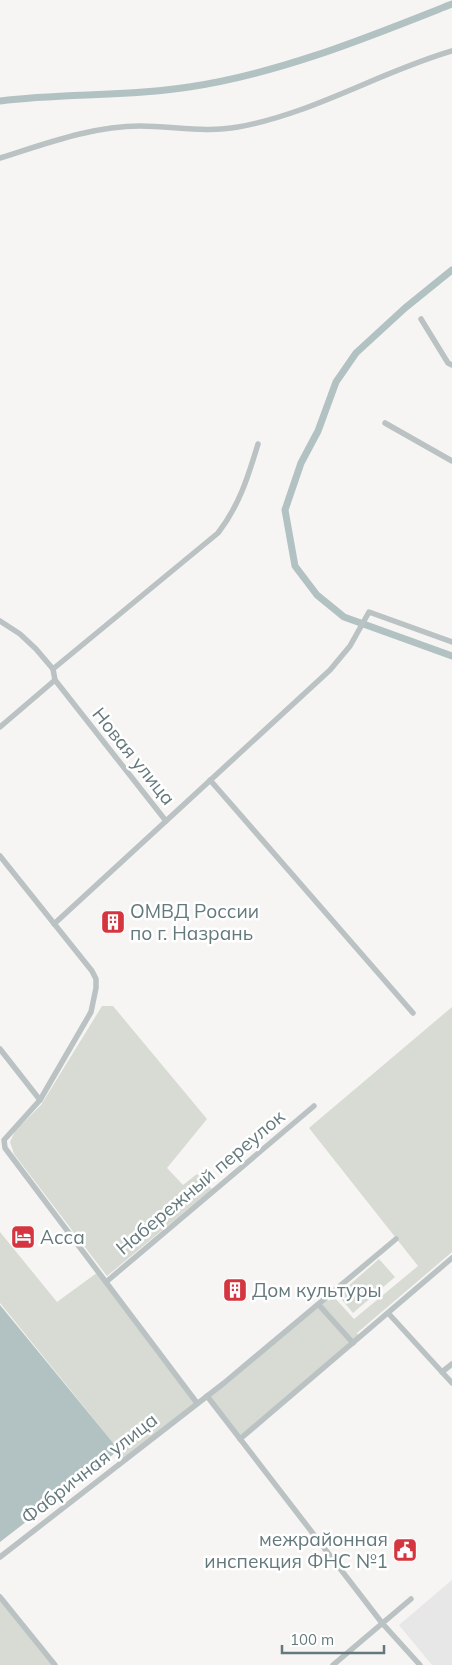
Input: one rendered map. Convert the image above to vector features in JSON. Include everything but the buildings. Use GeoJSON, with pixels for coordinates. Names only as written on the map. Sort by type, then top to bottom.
{"type":"FeatureCollection","features":[{"type":"Feature","properties":{"kind":"street"},"geometry":{"type":"LineString","coordinates":[[0,158],[100,129],[140,126],[200,130],[238,127],[283,115],[427,58],[452,51]]}},
{"type":"Feature","properties":{"kind":"street"},"geometry":{"type":"LineString","coordinates":[[421,319],[448,363],[452,365]]}},
{"type":"Feature","properties":{"kind":"street"},"geometry":{"type":"LineString","coordinates":[[385,423],[452,461]]}},
{"type":"Feature","properties":{"kind":"street"},"geometry":{"type":"LineString","coordinates":[[53,669],[218,533],[234,513],[245,489],[258,444]]}},
{"type":"Feature","properties":{"kind":"street"},"geometry":{"type":"LineString","coordinates":[[166,820],[330,670],[350,646],[368,612],[452,642]]}},
{"type":"Feature","properties":{"kind":"street"},"geometry":{"type":"LineString","coordinates":[[0,621],[20,634],[53,669],[54,680],[0,728]]}},
{"type":"Feature","properties":{"kind":"street","name":"Новая улица"},"geometry":{"type":"LineString","coordinates":[[54,680],[166,820],[54,924]]}},
{"type":"Feature","properties":{"kind":"street"},"geometry":{"type":"LineString","coordinates":[[210,780],[413,1013]]}},
{"type":"Feature","properties":{"kind":"street"},"geometry":{"type":"LineString","coordinates":[[0,856],[92,971],[96,979],[96,996],[91,1012],[40,1100],[4,1140],[5,1148],[197,1403]]}},
{"type":"Feature","properties":{"kind":"street"},"geometry":{"type":"LineString","coordinates":[[0,1049],[40,1100]]}},
{"type":"Feature","properties":{"kind":"street","name":"Набережный переулок"},"geometry":{"type":"LineString","coordinates":[[106,1282],[314,1106]]}},
{"type":"Feature","properties":{"kind":"street","name":"Фабричная улица"},"geometry":{"type":"LineString","coordinates":[[0,1557],[207,1396],[319,1305],[396,1239]]}},
{"type":"Feature","properties":{"kind":"street"},"geometry":{"type":"LineString","coordinates":[[240,1439],[389,1314],[452,1258]]}},
{"type":"Feature","properties":{"kind":"street"},"geometry":{"type":"LineString","coordinates":[[319,1305],[353,1343]]}},
{"type":"Feature","properties":{"kind":"street"},"geometry":{"type":"LineString","coordinates":[[389,1314],[452,1383]]}},
{"type":"Feature","properties":{"kind":"street"},"geometry":{"type":"LineString","coordinates":[[442,1372],[452,1364]]}},
{"type":"Feature","properties":{"kind":"street"},"geometry":{"type":"LineString","coordinates":[[207,1396],[382,1623],[420,1665]]}},
{"type":"Feature","properties":{"kind":"street"},"geometry":{"type":"LineString","coordinates":[[0,1597],[55,1665]]}},
{"type":"Feature","properties":{"kind":"street"},"geometry":{"type":"LineString","coordinates":[[333,1665],[412,1599]]}},
{"type":"Feature","properties":{"kind":"shaded area"},"geometry":{"type":"Polygon","coordinates":[[[102,1006],[113,1006],[207,1119],[167,1168],[183,1185],[197,1174],[212,1189],[107,1276],[14,1154],[10,1142],[15,1131],[41,1105],[102,1006]]]}},
{"type":"Feature","properties":{"kind":"shaded area"},"geometry":{"type":"Polygon","coordinates":[[[452,1007],[452,1252],[357,1333],[360,1338],[240,1439],[207,1396],[326,1298],[328,1301],[334,1297],[354,1319],[418,1266],[309,1128],[452,1007]]]}},
{"type":"Feature","properties":{"kind":"shaded area"},"geometry":{"type":"Polygon","coordinates":[[[0,1232],[57,1302],[98,1272],[197,1403],[117,1465],[119,1450],[0,1303],[0,1232]]]}},
{"type":"Feature","properties":{"kind":"shaded area"},"geometry":{"type":"Polygon","coordinates":[[[379,1259],[395,1277],[353,1313],[338,1295],[379,1259]]]}},
{"type":"Feature","properties":{"kind":"shaded area"},"geometry":{"type":"Polygon","coordinates":[[[0,1305],[119,1450],[0,1542],[0,1305]]]}},
{"type":"Feature","properties":{"kind":"shaded area"},"geometry":{"type":"Polygon","coordinates":[[[452,1580],[452,1665],[432,1665],[399,1625],[452,1580]]]}},
{"type":"Feature","properties":{"kind":"shaded area"},"geometry":{"type":"Polygon","coordinates":[[[0,1597],[55,1665],[0,1665],[0,1597]]]}},
{"type":"Feature","properties":{"kind":"waterway"},"geometry":{"type":"LineString","coordinates":[[0,101],[165,90],[223,81],[290,64],[323,53],[452,4]]}},
{"type":"Feature","properties":{"kind":"waterway"},"geometry":{"type":"LineString","coordinates":[[452,270],[405,308],[356,353],[336,382],[318,431],[301,463],[285,510],[295,566],[317,595],[344,617],[452,656]]}},
{"type":"Feature","properties":{"kind":"place","name":"ОМВД России по г. Назрань"},"geometry":{"type":"Point","coordinates":[113,922]}},
{"type":"Feature","properties":{"kind":"place","name":"Асса"},"geometry":{"type":"Point","coordinates":[23,1237]}},
{"type":"Feature","properties":{"kind":"place","name":"Дом культуры"},"geometry":{"type":"Point","coordinates":[235,1290]}},
{"type":"Feature","properties":{"kind":"place","name":"межрайонная инспекция ФНС №1"},"geometry":{"type":"Point","coordinates":[405,1550]}}]}
